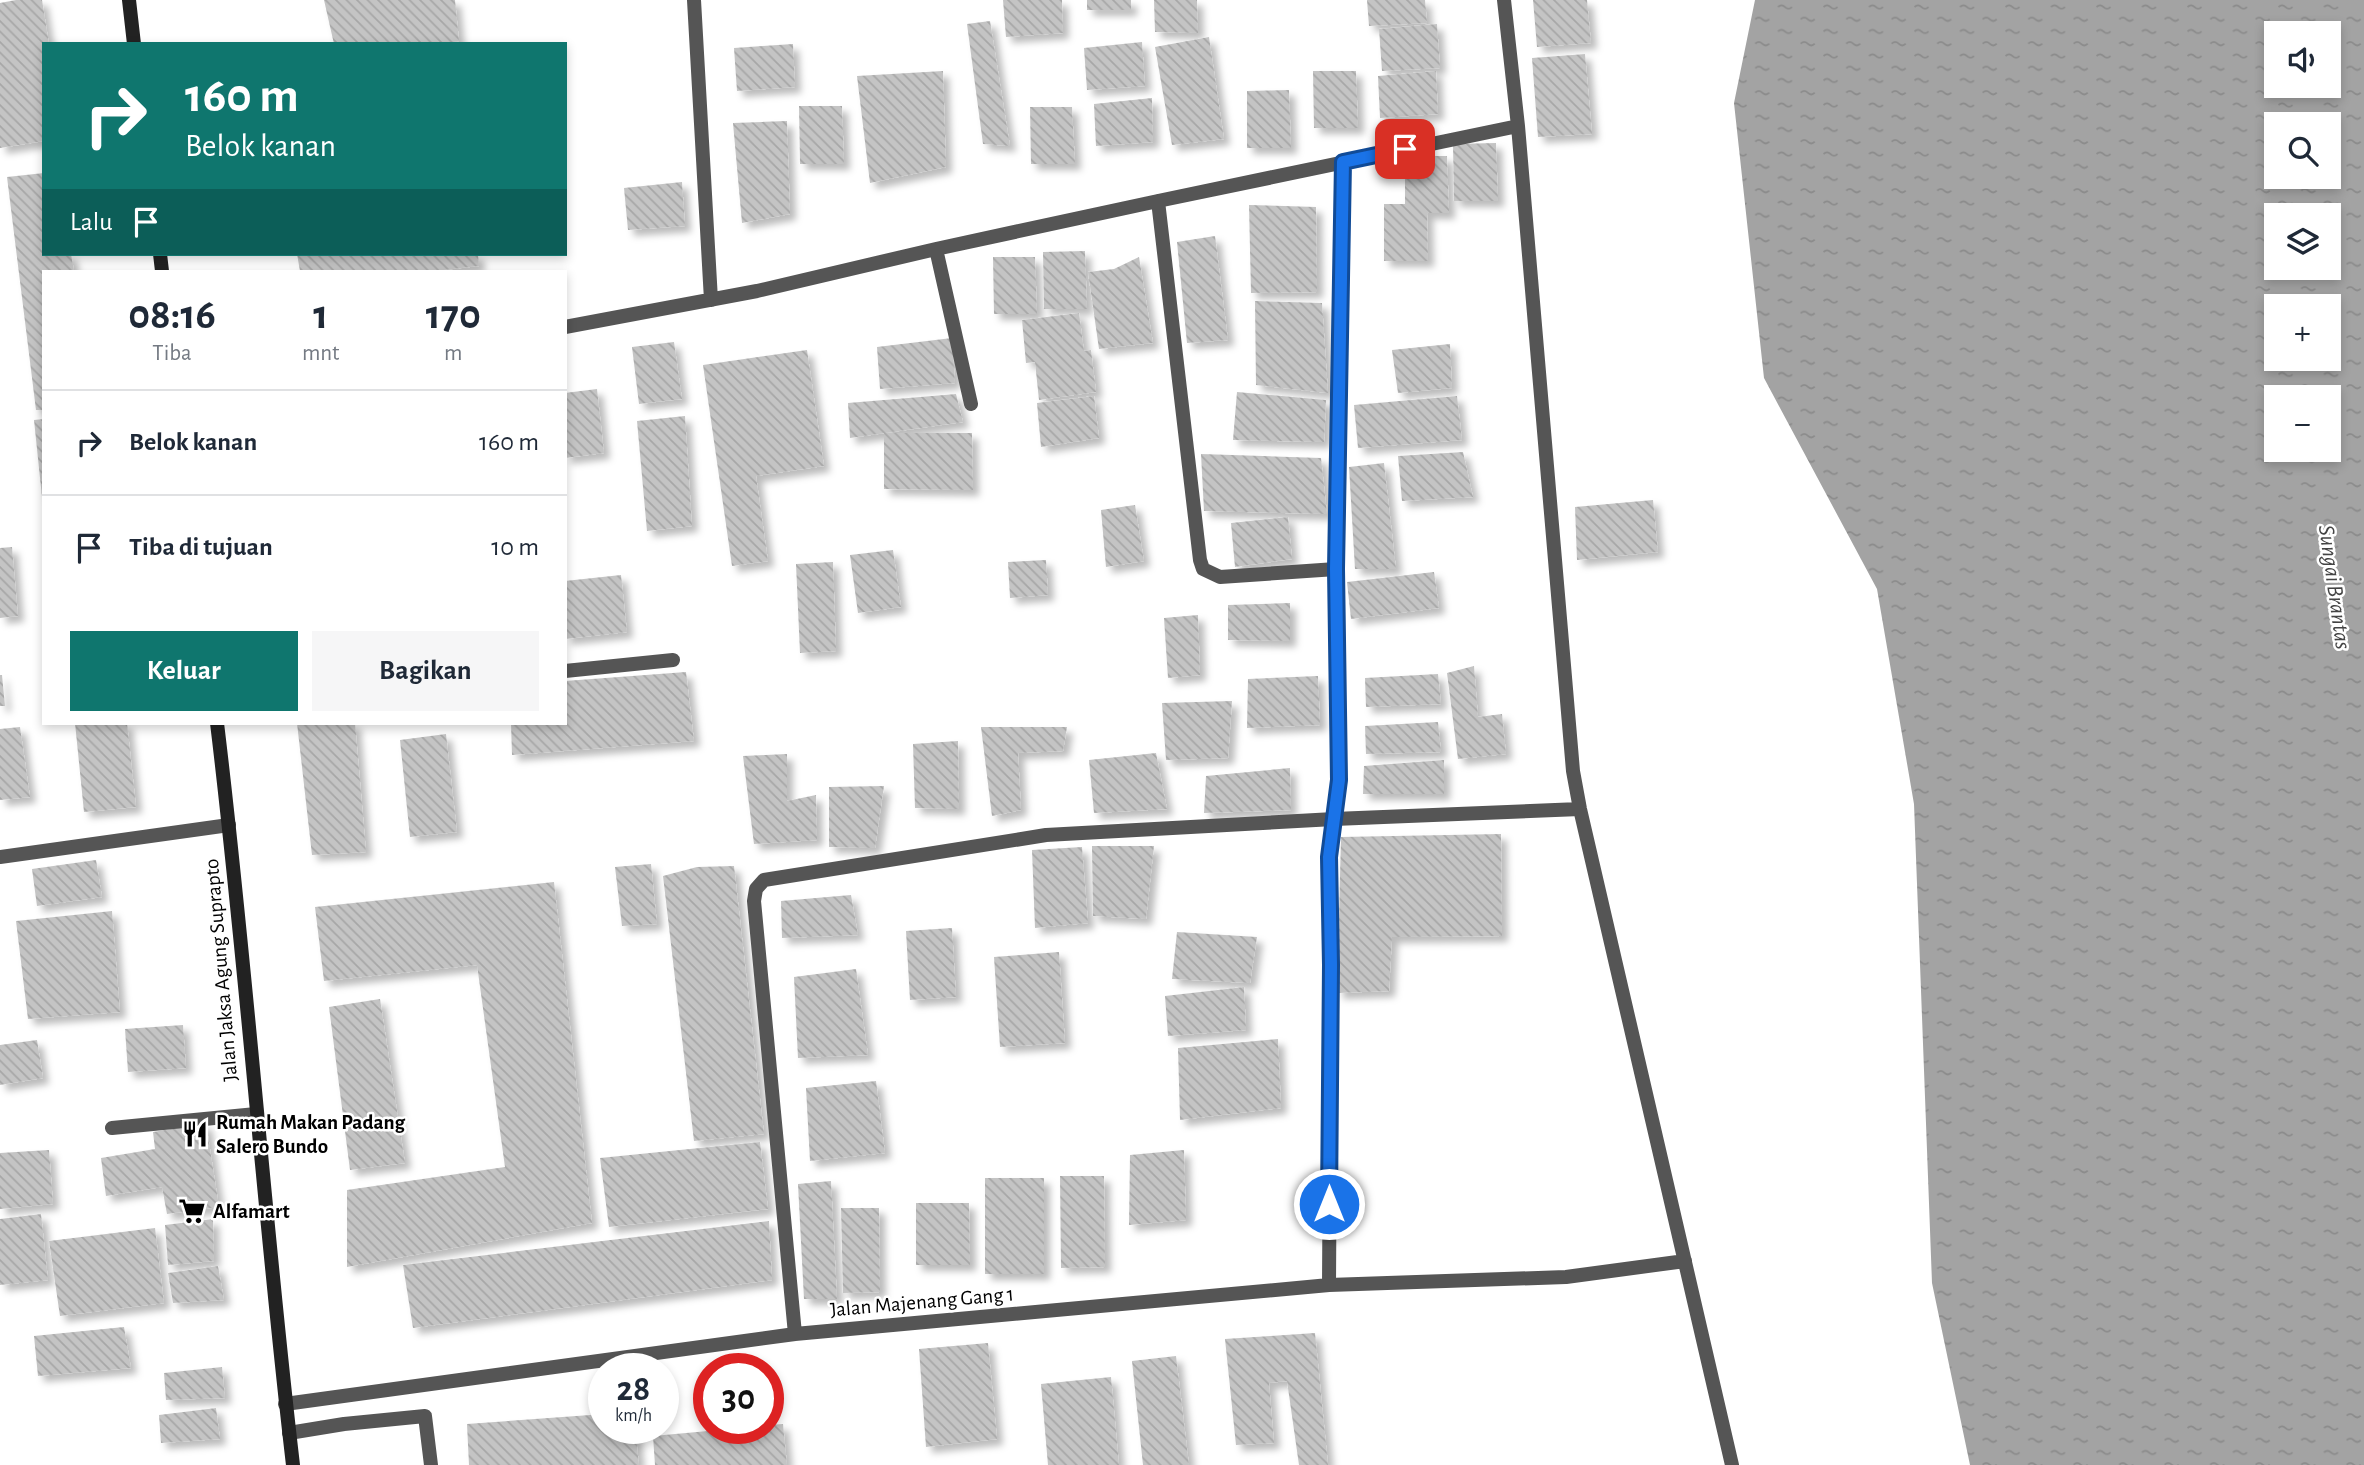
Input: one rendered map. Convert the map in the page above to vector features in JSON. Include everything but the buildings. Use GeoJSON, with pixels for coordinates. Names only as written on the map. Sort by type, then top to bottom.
{"type":"FeatureCollection","features":[{"type":"Feature","properties":{"kind":"main road"},"geometry":{"type":"LineString","coordinates":[[129,0],[134,42]]}},
{"type":"Feature","properties":{"kind":"main road","name":"Jalan Jaksa Agung Suprapto"},"geometry":{"type":"LineString","coordinates":[[216,725],[229,825],[293,1465]]}},
{"type":"Feature","properties":{"kind":"street"},"geometry":{"type":"LineString","coordinates":[[694,0],[711,300]]}},
{"type":"Feature","properties":{"kind":"street"},"geometry":{"type":"LineString","coordinates":[[1504,0],[1518,126],[1573,771],[1732,1465]]}},
{"type":"Feature","properties":{"kind":"street"},"geometry":{"type":"LineString","coordinates":[[567,327],[711,300],[1158,201],[1518,126]]}},
{"type":"Feature","properties":{"kind":"street"},"geometry":{"type":"LineString","coordinates":[[1329,1285],[1329,857],[1339,780],[1336,569],[1343,162]]}},
{"type":"Feature","properties":{"kind":"street"},"geometry":{"type":"LineString","coordinates":[[1158,201],[1203,569],[1220,577],[1336,569]]}},
{"type":"Feature","properties":{"kind":"street"},"geometry":{"type":"LineString","coordinates":[[936,249],[971,404]]}},
{"type":"Feature","properties":{"kind":"street"},"geometry":{"type":"LineString","coordinates":[[567,671],[673,660]]}},
{"type":"Feature","properties":{"kind":"street"},"geometry":{"type":"LineString","coordinates":[[795,1335],[754,901],[756,889],[764,880],[1046,835],[1334,818],[1580,809]]}},
{"type":"Feature","properties":{"kind":"street"},"geometry":{"type":"LineString","coordinates":[[0,857],[229,825]]}},
{"type":"Feature","properties":{"kind":"street"},"geometry":{"type":"LineString","coordinates":[[112,1128],[256,1114]]}},
{"type":"Feature","properties":{"kind":"street","name":"Jalan Majenang Gang 1"},"geometry":{"type":"LineString","coordinates":[[285,1404],[795,1335],[1329,1285],[1566,1277],[1685,1261]]}},
{"type":"Feature","properties":{"kind":"street"},"geometry":{"type":"LineString","coordinates":[[289,1433],[344,1424],[425,1416],[431,1465]]}},
{"type":"Feature","properties":{"kind":"water","name":"Sungai Brantas"},"geometry":{"type":"Polygon","coordinates":[[[1755,0],[2364,0],[2364,1465],[1970,1465],[1932,1283],[1914,804],[1877,589],[1764,378],[1734,103],[1755,0]]]}},
{"type":"Feature","properties":{"kind":"place","name":"Rumah Makan Padang Salero Bundo"},"geometry":{"type":"Point","coordinates":[195,1134]}},
{"type":"Feature","properties":{"kind":"place","name":"Alfamart"},"geometry":{"type":"Point","coordinates":[192,1211]}},
{"type":"Feature","properties":{"kind":"route"},"geometry":{"type":"LineString","coordinates":[[1329,1204],[1329,857],[1339,780],[1336,569],[1343,162],[1405,149]]}}]}
